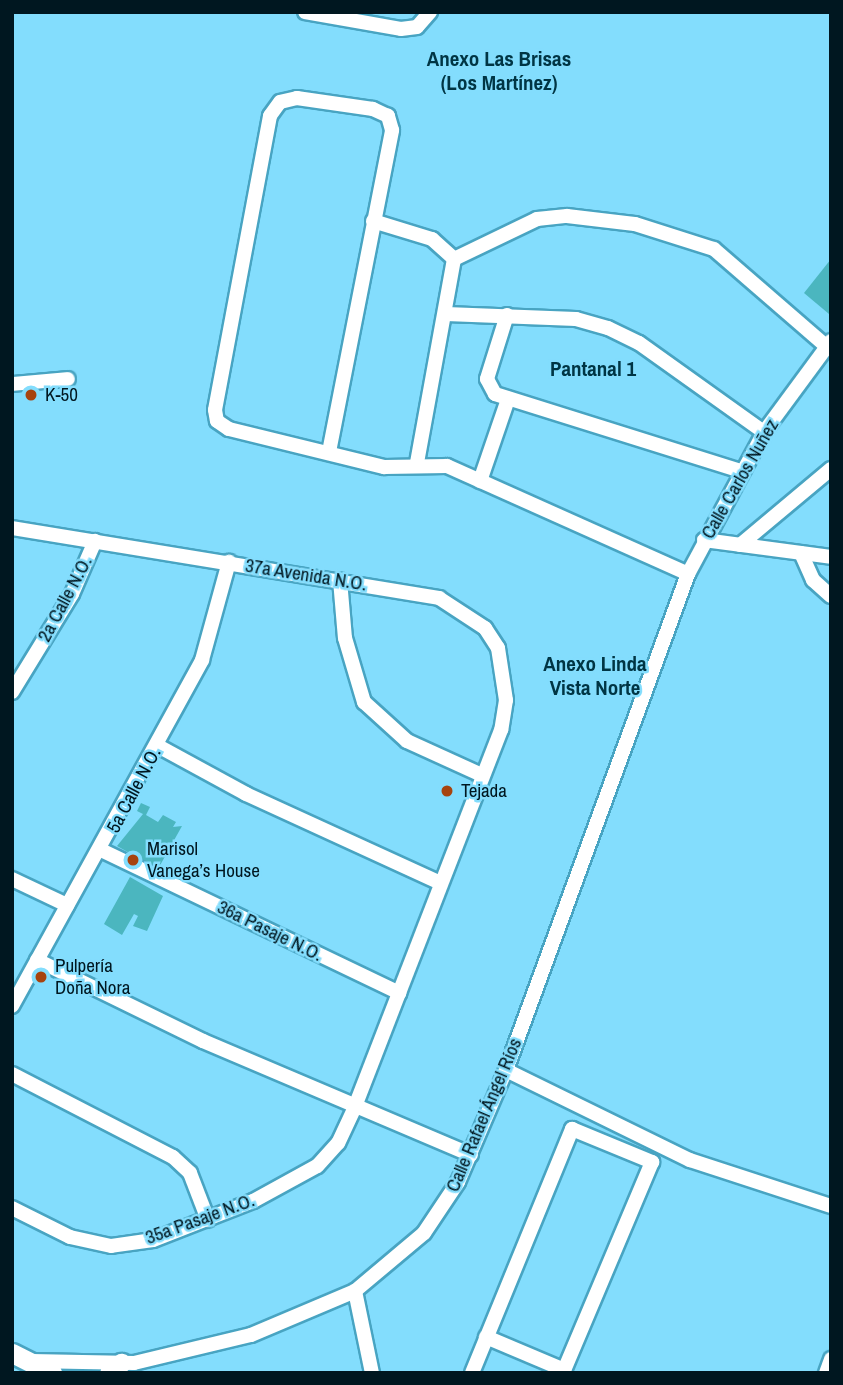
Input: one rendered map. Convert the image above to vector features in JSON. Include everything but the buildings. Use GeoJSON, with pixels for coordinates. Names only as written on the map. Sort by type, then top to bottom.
{"type":"FeatureCollection","features":[{"type":"Feature","properties":{"kind":"main road"},"geometry":{"type":"LineString","coordinates":[[20,1357],[52,1373]]}},
{"type":"Feature","properties":{"kind":"street"},"geometry":{"type":"LineString","coordinates":[[306,12],[401,29],[417,27],[430,12]]}},
{"type":"Feature","properties":{"kind":"street"},"geometry":{"type":"LineString","coordinates":[[329,452],[392,130],[388,116],[297,98],[280,102],[270,116],[215,410],[217,421],[229,429],[384,467],[417,463],[447,466],[688,574]]}},
{"type":"Feature","properties":{"kind":"street"},"geometry":{"type":"LineString","coordinates":[[454,260],[537,219],[567,216],[635,224],[713,249],[768,291],[828,343]]}},
{"type":"Feature","properties":{"kind":"street"},"geometry":{"type":"LineString","coordinates":[[373,221],[432,239],[454,260]]}},
{"type":"Feature","properties":{"kind":"street"},"geometry":{"type":"LineString","coordinates":[[417,463],[454,260]]}},
{"type":"Feature","properties":{"kind":"street"},"geometry":{"type":"LineString","coordinates":[[446,314],[576,319],[608,328],[639,343],[764,432]]}},
{"type":"Feature","properties":{"kind":"street"},"geometry":{"type":"LineString","coordinates":[[507,315],[487,379],[495,394],[741,471]]}},
{"type":"Feature","properties":{"kind":"street","name":"Calle Carlos Nuñez"},"geometry":{"type":"LineString","coordinates":[[667,627],[704,540],[741,471],[764,432],[828,343]]}},
{"type":"Feature","properties":{"kind":"street"},"geometry":{"type":"LineString","coordinates":[[12,384],[68,379]]}},
{"type":"Feature","properties":{"kind":"street"},"geometry":{"type":"LineString","coordinates":[[480,481],[508,399]]}},
{"type":"Feature","properties":{"kind":"street"},"geometry":{"type":"LineString","coordinates":[[740,545],[831,469]]}},
{"type":"Feature","properties":{"kind":"street","name":"37a Avenida N.O."},"geometry":{"type":"LineString","coordinates":[[12,528],[439,598],[485,628],[505,674],[500,730],[440,883]]}},
{"type":"Feature","properties":{"kind":"street"},"geometry":{"type":"LineString","coordinates":[[704,540],[831,557]]}},
{"type":"Feature","properties":{"kind":"street","name":"2a Calle N.O."},"geometry":{"type":"LineString","coordinates":[[12,692],[72,594],[94,541]]}},
{"type":"Feature","properties":{"kind":"street"},"geometry":{"type":"LineString","coordinates":[[801,553],[813,580],[831,596]]}},
{"type":"Feature","properties":{"kind":"street","name":"5a Calle N.O."},"geometry":{"type":"LineString","coordinates":[[12,1006],[67,905],[101,850],[202,660],[229,562]]}},
{"type":"Feature","properties":{"kind":"street"},"geometry":{"type":"LineString","coordinates":[[340,580],[345,638],[364,702],[407,741],[482,775]]}},
{"type":"Feature","properties":{"kind":"street","name":"Calle Rafael Ángel Ríos"},"geometry":{"type":"LineString","coordinates":[[20,1357],[115,1368],[251,1335],[355,1291],[424,1233],[471,1155],[506,1070],[667,627]]}},
{"type":"Feature","properties":{"kind":"street"},"geometry":{"type":"LineString","coordinates":[[158,746],[247,794],[440,883]]}},
{"type":"Feature","properties":{"kind":"street","name":"36a Pasaje N.O."},"geometry":{"type":"LineString","coordinates":[[101,850],[400,993]]}},
{"type":"Feature","properties":{"kind":"street"},"geometry":{"type":"LineString","coordinates":[[12,879],[67,905]]}},
{"type":"Feature","properties":{"kind":"street","name":"35a Pasaje N.O."},"geometry":{"type":"LineString","coordinates":[[12,1208],[70,1237],[111,1246],[153,1240],[208,1220],[317,1166],[338,1143],[355,1107],[440,883]]}},
{"type":"Feature","properties":{"kind":"street"},"geometry":{"type":"LineString","coordinates":[[37,960],[355,1107],[471,1155]]}},
{"type":"Feature","properties":{"kind":"street"},"geometry":{"type":"LineString","coordinates":[[506,1070],[691,1160],[831,1206]]}},
{"type":"Feature","properties":{"kind":"street"},"geometry":{"type":"LineString","coordinates":[[12,1073],[173,1157],[190,1173],[208,1220]]}},
{"type":"Feature","properties":{"kind":"street"},"geometry":{"type":"LineString","coordinates":[[472,1373],[486,1337],[572,1129],[652,1162],[564,1371],[486,1337]]}},
{"type":"Feature","properties":{"kind":"street"},"geometry":{"type":"LineString","coordinates":[[355,1291],[372,1373]]}},
{"type":"Feature","properties":{"kind":"street"},"geometry":{"type":"LineString","coordinates":[[827,1373],[831,1359]]}},
{"type":"Feature","properties":{"kind":"place","name":"K-50"},"geometry":{"type":"Point","coordinates":[31,395]}},
{"type":"Feature","properties":{"kind":"place","name":"Tejada"},"geometry":{"type":"Point","coordinates":[447,791]}},
{"type":"Feature","properties":{"kind":"place","name":"Marisol Vanega’s House"},"geometry":{"type":"Point","coordinates":[133,860]}},
{"type":"Feature","properties":{"kind":"place","name":"Pulpería Doña Nora"},"geometry":{"type":"Point","coordinates":[41,977]}},
{"type":"Feature","properties":{"kind":"district","name":"Anexo Las Brisas (Los Martínez)"},"geometry":{"type":"Point","coordinates":[499,71]}},
{"type":"Feature","properties":{"kind":"district","name":"Pantanal 1"},"geometry":{"type":"Point","coordinates":[593,369]}},
{"type":"Feature","properties":{"kind":"district","name":"Anexo Linda Vista Norte"},"geometry":{"type":"Point","coordinates":[595,676]}}]}
